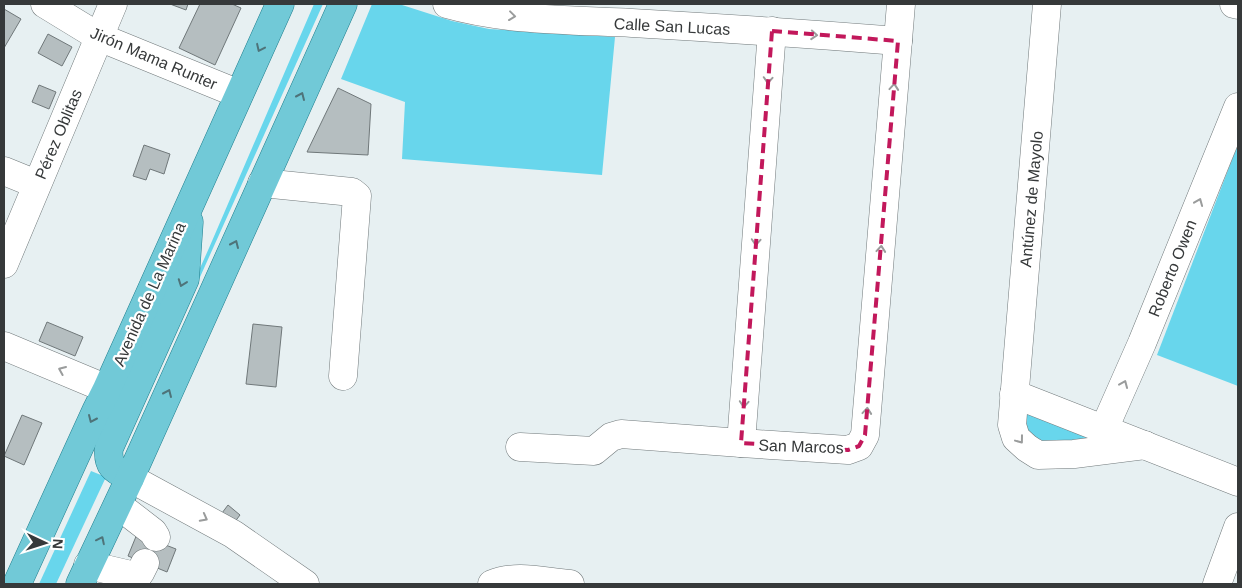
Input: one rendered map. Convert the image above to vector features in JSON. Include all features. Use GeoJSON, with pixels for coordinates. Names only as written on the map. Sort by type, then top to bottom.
{"type":"FeatureCollection","features":[{"type":"Feature","properties":{"kind":"main road","name":"Avenida de La Marina"},"geometry":{"type":"LineString","coordinates":[[17,584],[280,4]]}},
{"type":"Feature","properties":{"kind":"main road"},"geometry":{"type":"LineString","coordinates":[[84,575],[118,505],[343,4]]}},
{"type":"Feature","properties":{"kind":"main road"},"geometry":{"type":"LineString","coordinates":[[130,478],[112,468],[108,459],[109,448],[184,279],[191,200]]}},
{"type":"Feature","properties":{"kind":"street","name":"Jirón Mama Runter"},"geometry":{"type":"LineString","coordinates":[[44,4],[98,37],[239,94]]}},
{"type":"Feature","properties":{"kind":"street","name":"Pérez Oblitas"},"geometry":{"type":"LineString","coordinates":[[4,264],[113,4]]}},
{"type":"Feature","properties":{"kind":"street","name":"Calle San Lucas"},"geometry":{"type":"LineString","coordinates":[[447,4],[516,17],[772,31],[898,41]]}},
{"type":"Feature","properties":{"kind":"street","name":"San Marcos"},"geometry":{"type":"LineString","coordinates":[[772,31],[741,443],[848,450],[859,446],[865,435],[901,4]]}},
{"type":"Feature","properties":{"kind":"street","name":"Antúnez de Mayolo"},"geometry":{"type":"LineString","coordinates":[[1047,4],[1012,425],[1016,438],[1038,455],[1074,454],[1145,445]]}},
{"type":"Feature","properties":{"kind":"street"},"geometry":{"type":"LineString","coordinates":[[1234,4],[1238,5]]}},
{"type":"Feature","properties":{"kind":"street","name":"Roberto Owen"},"geometry":{"type":"LineString","coordinates":[[1104,429],[1142,343],[1238,107]]}},
{"type":"Feature","properties":{"kind":"street"},"geometry":{"type":"LineString","coordinates":[[4,171],[36,184]]}},
{"type":"Feature","properties":{"kind":"street"},"geometry":{"type":"LineString","coordinates":[[262,183],[352,192],[357,196],[343,376]]}},
{"type":"Feature","properties":{"kind":"street"},"geometry":{"type":"LineString","coordinates":[[4,346],[107,389]]}},
{"type":"Feature","properties":{"kind":"street","name":"Antúnez de Mayolo"},"geometry":{"type":"LineString","coordinates":[[1014,394],[1238,482]]}},
{"type":"Feature","properties":{"kind":"street"},"geometry":{"type":"LineString","coordinates":[[520,447],[594,451],[610,437],[621,434],[741,443]]}},
{"type":"Feature","properties":{"kind":"street"},"geometry":{"type":"LineString","coordinates":[[130,478],[233,534],[305,584]]}},
{"type":"Feature","properties":{"kind":"street"},"geometry":{"type":"LineString","coordinates":[[84,575],[135,576],[140,573],[173,502]]}},
{"type":"Feature","properties":{"kind":"street"},"geometry":{"type":"LineString","coordinates":[[118,505],[153,532],[152,547]]}},
{"type":"Feature","properties":{"kind":"street"},"geometry":{"type":"LineString","coordinates":[[1216,584],[1238,527]]}},
{"type":"Feature","properties":{"kind":"street"},"geometry":{"type":"LineString","coordinates":[[492,584],[502,580],[523,579],[570,584]]}},
{"type":"Feature","properties":{"kind":"highlighted area"},"geometry":{"type":"Polygon","coordinates":[[[772,31],[898,41],[865,435],[859,446],[848,450],[741,443],[772,31]]]}},
{"type":"Feature","properties":{"kind":"shaded area"},"geometry":{"type":"Polygon","coordinates":[[[314,4],[323,4],[123,448],[120,447],[209,248],[314,4]]]}},
{"type":"Feature","properties":{"kind":"shaded area"},"geometry":{"type":"Polygon","coordinates":[[[372,4],[399,4],[452,21],[489,29],[615,37],[602,175],[402,159],[405,102],[341,79],[372,4]]]}},
{"type":"Feature","properties":{"kind":"shaded area"},"geometry":{"type":"Polygon","coordinates":[[[1238,144],[1238,386],[1157,355],[1238,144]]]}},
{"type":"Feature","properties":{"kind":"shaded area"},"geometry":{"type":"Polygon","coordinates":[[[1029,404],[1114,438],[1049,451],[1030,440],[1024,423],[1029,404]]]}},
{"type":"Feature","properties":{"kind":"shaded area"},"geometry":{"type":"Polygon","coordinates":[[[91,471],[106,477],[56,584],[39,584],[91,471]]]}},
{"type":"Feature","properties":{"kind":"building"},"geometry":{"type":"Polygon","coordinates":[[[170,4],[188,4],[186,10],[170,4]]]}},
{"type":"Feature","properties":{"kind":"building"},"geometry":{"type":"Polygon","coordinates":[[[200,4],[232,4],[241,8],[215,65],[179,48],[200,4]]]}},
{"type":"Feature","properties":{"kind":"building"},"geometry":{"type":"Polygon","coordinates":[[[4,9],[21,19],[4,48],[4,9]]]}},
{"type":"Feature","properties":{"kind":"building"},"geometry":{"type":"Polygon","coordinates":[[[48,34],[72,47],[62,66],[38,53],[48,34]]]}},
{"type":"Feature","properties":{"kind":"building"},"geometry":{"type":"Polygon","coordinates":[[[39,85],[56,92],[49,109],[32,102],[39,85]]]}},
{"type":"Feature","properties":{"kind":"building"},"geometry":{"type":"Polygon","coordinates":[[[338,88],[371,104],[368,155],[307,152],[338,88]]]}},
{"type":"Feature","properties":{"kind":"building"},"geometry":{"type":"Polygon","coordinates":[[[144,145],[170,154],[164,174],[150,169],[146,180],[133,176],[144,145]]]}},
{"type":"Feature","properties":{"kind":"building"},"geometry":{"type":"Polygon","coordinates":[[[47,322],[83,337],[75,356],[39,341],[47,322]]]}},
{"type":"Feature","properties":{"kind":"building"},"geometry":{"type":"Polygon","coordinates":[[[253,324],[282,327],[276,387],[246,384],[253,324]]]}},
{"type":"Feature","properties":{"kind":"building"},"geometry":{"type":"Polygon","coordinates":[[[22,415],[42,423],[24,465],[4,456],[22,415]]]}},
{"type":"Feature","properties":{"kind":"building"},"geometry":{"type":"Polygon","coordinates":[[[228,505],[240,515],[234,523],[222,513],[228,505]]]}},
{"type":"Feature","properties":{"kind":"building"},"geometry":{"type":"Polygon","coordinates":[[[137,534],[176,549],[167,572],[128,556],[137,534]]]}}]}
